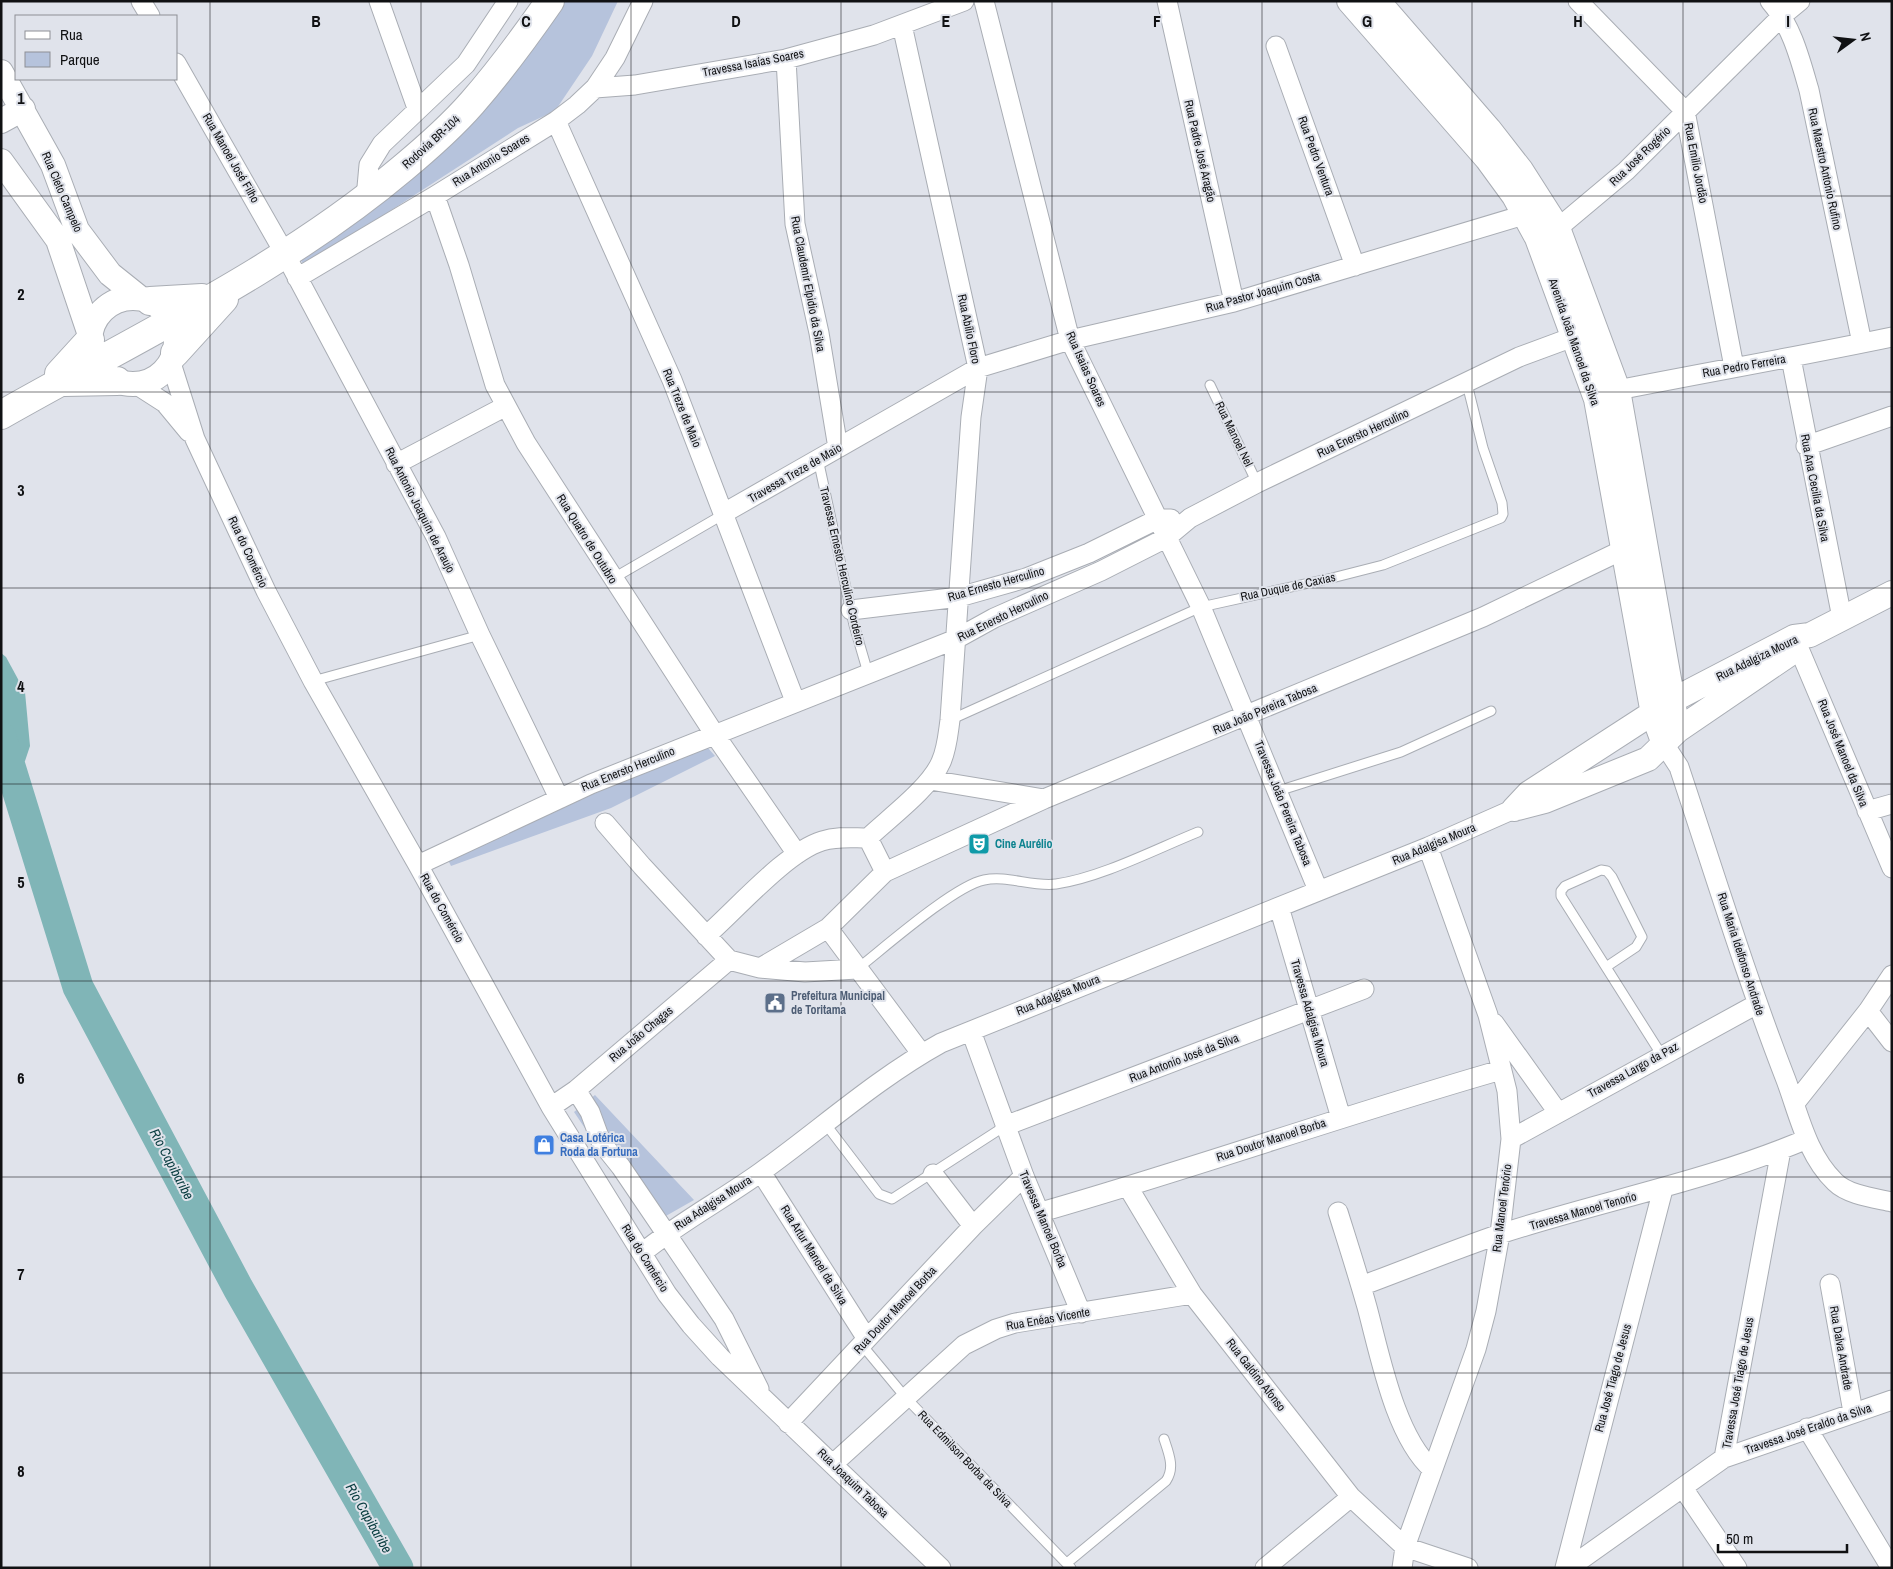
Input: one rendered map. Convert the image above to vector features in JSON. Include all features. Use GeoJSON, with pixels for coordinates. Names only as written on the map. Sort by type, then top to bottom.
{"type":"FeatureCollection","features":[{"type":"Feature","properties":{"kind":"highway","name":"Rodovia BR-104"},"geometry":{"type":"LineString","coordinates":[[240,282],[291,266],[366,198],[428,146],[471,104],[519,45],[550,1]]}},
{"type":"Feature","properties":{"kind":"highway"},"geometry":{"type":"LineString","coordinates":[[8,411],[51,387],[92,345],[171,321],[240,282]]}},
{"type":"Feature","properties":{"kind":"highway"},"geometry":{"type":"LineString","coordinates":[[173,358],[240,282]]}},
{"type":"Feature","properties":{"kind":"highway"},"geometry":{"type":"LineString","coordinates":[[145,300],[180,301],[214,296]]}},
{"type":"Feature","properties":{"kind":"highway"},"geometry":{"type":"LineString","coordinates":[[51,387],[127,383]]}},
{"type":"Feature","properties":{"kind":"street"},"geometry":{"type":"LineString","coordinates":[[141,1],[149,15]]}},
{"type":"Feature","properties":{"kind":"street"},"geometry":{"type":"LineString","coordinates":[[378,1],[417,108]]}},
{"type":"Feature","properties":{"kind":"street"},"geometry":{"type":"LineString","coordinates":[[366,198],[369,166],[382,144],[417,108],[466,64],[508,1]]}},
{"type":"Feature","properties":{"kind":"street","name":"Rua Antonio Soares"},"geometry":{"type":"LineString","coordinates":[[291,266],[435,196],[556,121],[596,88],[615,58],[643,1]]}},
{"type":"Feature","properties":{"kind":"street","name":"Travessa Isaías Soares"},"geometry":{"type":"LineString","coordinates":[[596,88],[635,85],[786,59],[902,25],[964,1]]}},
{"type":"Feature","properties":{"kind":"street","name":"Rua Isaias Soares"},"geometry":{"type":"LineString","coordinates":[[984,1],[1070,340],[1201,607],[1248,716]]}},
{"type":"Feature","properties":{"kind":"street","name":"Rua Padre José Aragão"},"geometry":{"type":"LineString","coordinates":[[1167,1],[1234,302]]}},
{"type":"Feature","properties":{"kind":"street","name":"Avenida João Manoel da Silva"},"geometry":{"type":"LineString","coordinates":[[1349,1],[1487,159],[1543,217]]}},
{"type":"Feature","properties":{"kind":"street","name":"Avenida João Manoel da Silva"},"geometry":{"type":"LineString","coordinates":[[1378,1],[1490,129],[1543,217],[1607,394],[1662,708],[1671,737]]}},
{"type":"Feature","properties":{"kind":"street","name":"Rua Emilio Jordão"},"geometry":{"type":"LineString","coordinates":[[1578,1],[1685,111],[1734,367]]}},
{"type":"Feature","properties":{"kind":"street","name":"Rua José Rogério"},"geometry":{"type":"LineString","coordinates":[[1543,217],[1626,172],[1685,111],[1776,8],[1800,1]]}},
{"type":"Feature","properties":{"kind":"street","name":"Rua Maestro Antonio Rufino"},"geometry":{"type":"LineString","coordinates":[[1776,8],[1800,58],[1809,90],[1862,344]]}},
{"type":"Feature","properties":{"kind":"street","name":"Rua Abílio Floro"},"geometry":{"type":"LineString","coordinates":[[868,838],[930,780],[941,762],[950,720],[972,417],[978,368],[902,25]]}},
{"type":"Feature","properties":{"kind":"street","name":"Rua Pedro Ventura"},"geometry":{"type":"LineString","coordinates":[[1276,46],[1355,266]]}},
{"type":"Feature","properties":{"kind":"street","name":"Rua Claudemir Elpidio da Silva"},"geometry":{"type":"LineString","coordinates":[[786,59],[795,224],[818,333],[838,448]]}},
{"type":"Feature","properties":{"kind":"street","name":"Rua Manoel José Filho"},"geometry":{"type":"LineString","coordinates":[[178,66],[291,266]]}},
{"type":"Feature","properties":{"kind":"street","name":"Rua Cleto Campelo"},"geometry":{"type":"LineString","coordinates":[[1,72],[53,165],[65,202],[77,230],[110,274],[145,300],[159,306],[171,321]]}},
{"type":"Feature","properties":{"kind":"street"},"geometry":{"type":"LineString","coordinates":[[1,121],[23,109]]}},
{"type":"Feature","properties":{"kind":"street","name":"Rua Treze de Maio"},"geometry":{"type":"LineString","coordinates":[[556,121],[672,380],[795,701]]}},
{"type":"Feature","properties":{"kind":"street","name":"Rua Cleto Campelo"},"geometry":{"type":"LineString","coordinates":[[1,161],[58,240],[77,291],[92,345]]}},
{"type":"Feature","properties":{"kind":"street","name":"Rua Quatro de Outubro"},"geometry":{"type":"LineString","coordinates":[[435,196],[459,265],[485,357],[495,385],[526,443],[612,579],[715,735],[797,854]]}},
{"type":"Feature","properties":{"kind":"street"},"geometry":{"type":"LineString","coordinates":[[42,217],[65,202]]}},
{"type":"Feature","properties":{"kind":"street","name":"Rua Pastor Joaquim Costa"},"geometry":{"type":"LineString","coordinates":[[978,368],[1070,340],[1234,302],[1355,266],[1543,217]]}},
{"type":"Feature","properties":{"kind":"street","name":"Avenida João Manoel da Silva"},"geometry":{"type":"LineString","coordinates":[[1543,217],[1537,238],[1573,337],[1607,394]]}},
{"type":"Feature","properties":{"kind":"street","name":"Rua Antonio Joaquim de Araujo"},"geometry":{"type":"LineString","coordinates":[[291,266],[436,537],[480,635],[559,798]]}},
{"type":"Feature","properties":{"kind":"street"},"geometry":{"type":"LineString","coordinates":[[77,291],[110,274]]}},
{"type":"Feature","properties":{"kind":"street"},"geometry":{"type":"LineString","coordinates":[[145,300],[130,298],[110,304],[96,320],[92,345],[108,376],[127,383],[165,403],[195,439]]}},
{"type":"Feature","properties":{"kind":"street"},"geometry":{"type":"LineString","coordinates":[[171,321],[176,332],[173,358],[195,439]]}},
{"type":"Feature","properties":{"kind":"street","name":"Rua Enersto Herculino"},"geometry":{"type":"LineString","coordinates":[[418,865],[559,798],[795,701],[956,639],[994,618],[1101,571],[1166,538],[1190,518],[1258,483],[1467,384],[1519,357],[1573,337]]}},
{"type":"Feature","properties":{"kind":"street","name":"Rua Pedro Ferreira"},"geometry":{"type":"LineString","coordinates":[[1607,394],[1734,367],[1791,358],[1892,337]]}},
{"type":"Feature","properties":{"kind":"street"},"geometry":{"type":"LineString","coordinates":[[127,383],[157,378],[173,358]]}},
{"type":"Feature","properties":{"kind":"street","name":"Rua Ana Cecilia da Silva"},"geometry":{"type":"LineString","coordinates":[[1791,358],[1806,446],[1842,618]]}},
{"type":"Feature","properties":{"kind":"street","name":"Travessa Treze de Maio"},"geometry":{"type":"LineString","coordinates":[[724,514],[978,368]]}},
{"type":"Feature","properties":{"kind":"street"},"geometry":{"type":"LineString","coordinates":[[396,464],[506,406]]}},
{"type":"Feature","properties":{"kind":"street"},"geometry":{"type":"LineString","coordinates":[[1806,446],[1892,416]]}},
{"type":"Feature","properties":{"kind":"street","name":"Rua do Comércio"},"geometry":{"type":"LineString","coordinates":[[195,439],[266,591],[312,681],[418,865],[551,1107],[667,1294],[690,1325],[720,1357]]}},
{"type":"Feature","properties":{"kind":"street","name":"Rua Ernesto Herculino"},"geometry":{"type":"LineString","coordinates":[[851,610],[959,596],[1035,574],[1089,553],[1158,519],[1190,518]]}},
{"type":"Feature","properties":{"kind":"street","name":"Rua João Pereira Tabosa"},"geometry":{"type":"LineString","coordinates":[[885,872],[1044,799],[1483,617],[1634,545]]}},
{"type":"Feature","properties":{"kind":"street"},"geometry":{"type":"LineString","coordinates":[[1801,640],[1892,593]]}},
{"type":"Feature","properties":{"kind":"street","name":"Rua Adalgiza Moura"},"geometry":{"type":"LineString","coordinates":[[1514,809],[1529,793],[1662,708],[1801,640]]}},
{"type":"Feature","properties":{"kind":"street","name":"Rua Adalgiza Moura"},"geometry":{"type":"LineString","coordinates":[[1514,809],[1545,802],[1636,766],[1648,759],[1671,737],[1801,640]]}},
{"type":"Feature","properties":{"kind":"street","name":"Rua José Manoel da Silva"},"geometry":{"type":"LineString","coordinates":[[1801,640],[1867,811],[1892,868]]}},
{"type":"Feature","properties":{"kind":"street","name":"Travessa João Pereira Tabosa"},"geometry":{"type":"LineString","coordinates":[[1248,716],[1318,890]]}},
{"type":"Feature","properties":{"kind":"street","name":"Rua Maria Idelfonso Andrade"},"geometry":{"type":"LineString","coordinates":[[1671,737],[1756,1004],[1807,1139],[1823,1169],[1836,1184],[1861,1194],[1892,1202]]}},
{"type":"Feature","properties":{"kind":"street"},"geometry":{"type":"LineString","coordinates":[[930,780],[1044,799]]}},
{"type":"Feature","properties":{"kind":"street"},"geometry":{"type":"LineString","coordinates":[[1867,811],[1892,804]]}},
{"type":"Feature","properties":{"kind":"street","name":"Rua Adalgisa Moura"},"geometry":{"type":"LineString","coordinates":[[642,1253],[666,1234],[761,1172],[824,1122],[921,1054],[971,1030],[1318,890],[1428,848],[1514,809]]}},
{"type":"Feature","properties":{"kind":"street"},"geometry":{"type":"LineString","coordinates":[[605,823],[729,960],[760,968],[805,972],[857,969]]}},
{"type":"Feature","properties":{"kind":"street"},"geometry":{"type":"LineString","coordinates":[[706,936],[797,854],[820,841],[834,838],[868,838],[885,872],[828,928],[760,968]]}},
{"type":"Feature","properties":{"kind":"street","name":"Rua Manoel Tenório"},"geometry":{"type":"LineString","coordinates":[[1401,1561],[1476,1349],[1486,1311],[1500,1234],[1511,1139],[1507,1092],[1488,1015],[1428,848]]}},
{"type":"Feature","properties":{"kind":"street","name":"Travessa Adalgisa Moura"},"geometry":{"type":"LineString","coordinates":[[1279,907],[1341,1118]]}},
{"type":"Feature","properties":{"kind":"street"},"geometry":{"type":"LineString","coordinates":[[828,928],[921,1054]]}},
{"type":"Feature","properties":{"kind":"street","name":"Rua João Chagas"},"geometry":{"type":"LineString","coordinates":[[551,1107],[576,1090],[729,960]]}},
{"type":"Feature","properties":{"kind":"street"},"geometry":{"type":"LineString","coordinates":[[1795,1103],[1868,1011],[1892,976]]}},
{"type":"Feature","properties":{"kind":"street","name":"Rua Antonio José da Silva"},"geometry":{"type":"LineString","coordinates":[[1005,1126],[1364,989]]}},
{"type":"Feature","properties":{"kind":"street","name":"Travessa Largo da Paz"},"geometry":{"type":"LineString","coordinates":[[1511,1139],[1557,1111],[1756,1004]]}},
{"type":"Feature","properties":{"kind":"street"},"geometry":{"type":"LineString","coordinates":[[1868,1011],[1892,1042]]}},
{"type":"Feature","properties":{"kind":"street"},"geometry":{"type":"LineString","coordinates":[[1488,1015],[1557,1111]]}},
{"type":"Feature","properties":{"kind":"street","name":"Travessa Manoel Borba"},"geometry":{"type":"LineString","coordinates":[[971,1030],[1024,1176],[1041,1212],[1081,1313]]}},
{"type":"Feature","properties":{"kind":"street","name":"Rua Doutor Manoel Borba"},"geometry":{"type":"LineString","coordinates":[[1041,1212],[1128,1187],[1341,1118],[1501,1070]]}},
{"type":"Feature","properties":{"kind":"street"},"geometry":{"type":"LineString","coordinates":[[576,1090],[590,1112],[601,1142],[666,1234]]}},
{"type":"Feature","properties":{"kind":"street","name":"Travessa Manoel Tenorio"},"geometry":{"type":"LineString","coordinates":[[1361,1286],[1500,1234],[1664,1189],[1781,1150],[1807,1139]]}},
{"type":"Feature","properties":{"kind":"street","name":"Travessa José Tiago de Jesus"},"geometry":{"type":"LineString","coordinates":[[1573,1566],[1724,1458],[1781,1150]]}},
{"type":"Feature","properties":{"kind":"street","name":"Rua Artur Manoel da Silva"},"geometry":{"type":"LineString","coordinates":[[761,1172],[865,1342]]}},
{"type":"Feature","properties":{"kind":"street"},"geometry":{"type":"LineString","coordinates":[[933,1174],[973,1226]]}},
{"type":"Feature","properties":{"kind":"street","name":"Rua Doutor Manoel Borba"},"geometry":{"type":"LineString","coordinates":[[788,1423],[973,1226],[1024,1176]]}},
{"type":"Feature","properties":{"kind":"street","name":"Rua Galdino Afonso"},"geometry":{"type":"LineString","coordinates":[[1128,1187],[1192,1294],[1401,1561]]}},
{"type":"Feature","properties":{"kind":"street","name":"Rua José Tiago de Jesus"},"geometry":{"type":"LineString","coordinates":[[1573,1566],[1664,1189]]}},
{"type":"Feature","properties":{"kind":"street"},"geometry":{"type":"LineString","coordinates":[[1338,1212],[1389,1386],[1407,1437],[1417,1454],[1432,1469]]}},
{"type":"Feature","properties":{"kind":"street","name":"Rua Joaquim Tabosa"},"geometry":{"type":"LineString","coordinates":[[666,1234],[724,1319],[740,1348],[763,1399]]}},
{"type":"Feature","properties":{"kind":"street","name":"Rua Dalva Andrade"},"geometry":{"type":"LineString","coordinates":[[1830,1284],[1852,1412]]}},
{"type":"Feature","properties":{"kind":"street","name":"Rua Enéas Vicente"},"geometry":{"type":"LineString","coordinates":[[833,1464],[964,1345],[980,1336],[1015,1323],[1192,1294]]}},
{"type":"Feature","properties":{"kind":"street","name":"Rua Joaquim Tabosa"},"geometry":{"type":"LineString","coordinates":[[720,1357],[942,1568]]}},
{"type":"Feature","properties":{"kind":"street","name":"Travessa José Eraldo da Silva"},"geometry":{"type":"LineString","coordinates":[[1724,1458],[1852,1412],[1892,1400]]}},
{"type":"Feature","properties":{"kind":"street"},"geometry":{"type":"LineString","coordinates":[[1807,1428],[1891,1568]]}},
{"type":"Feature","properties":{"kind":"street"},"geometry":{"type":"LineString","coordinates":[[1682,1488],[1737,1568]]}},
{"type":"Feature","properties":{"kind":"street"},"geometry":{"type":"LineString","coordinates":[[1265,1568],[1351,1497]]}},
{"type":"Feature","properties":{"kind":"street"},"geometry":{"type":"LineString","coordinates":[[1401,1561],[1468,1568]]}},
{"type":"Feature","properties":{"kind":"lane","name":"Rua Duque de Caxias"},"geometry":{"type":"LineString","coordinates":[[950,720],[1201,607],[1383,565],[1501,518],[1503,514],[1502,503],[1483,448],[1467,384]]}},
{"type":"Feature","properties":{"kind":"lane","name":"Rua Manoel Nel"},"geometry":{"type":"LineString","coordinates":[[1210,385],[1258,483]]}},
{"type":"Feature","properties":{"kind":"lane","name":"Travessa Ernesto Herculino Cordeiro"},"geometry":{"type":"LineString","coordinates":[[818,460],[851,610],[868,673]]}},
{"type":"Feature","properties":{"kind":"lane","name":"Travessa Treze de Maio"},"geometry":{"type":"LineString","coordinates":[[612,579],[724,514]]}},
{"type":"Feature","properties":{"kind":"lane"},"geometry":{"type":"LineString","coordinates":[[312,681],[480,635]]}},
{"type":"Feature","properties":{"kind":"lane"},"geometry":{"type":"LineString","coordinates":[[1278,791],[1401,752],[1491,711]]}},
{"type":"Feature","properties":{"kind":"lane"},"geometry":{"type":"LineString","coordinates":[[857,969],[950,897],[984,880],[1046,885],[1073,880],[1198,832]]}},
{"type":"Feature","properties":{"kind":"lane"},"geometry":{"type":"LineString","coordinates":[[1606,967],[1636,947],[1642,936],[1612,877],[1607,871],[1601,870],[1565,886],[1560,892],[1563,901],[1661,1054]]}},
{"type":"Feature","properties":{"kind":"lane"},"geometry":{"type":"LineString","coordinates":[[824,1122],[879,1194],[892,1199],[1005,1126]]}},
{"type":"Feature","properties":{"kind":"lane","name":"Rua Edmilson Borba da Silva"},"geometry":{"type":"LineString","coordinates":[[865,1342],[906,1398],[1069,1566]]}},
{"type":"Feature","properties":{"kind":"lane"},"geometry":{"type":"LineString","coordinates":[[1069,1566],[1166,1481],[1170,1475],[1171,1462],[1164,1439]]}},
{"type":"Feature","properties":{"kind":"green space"},"geometry":{"type":"Polygon","coordinates":[[[558,1],[618,1],[592,56],[555,111],[518,128],[305,266],[299,258],[558,1]]]}},
{"type":"Feature","properties":{"kind":"green space"},"geometry":{"type":"Polygon","coordinates":[[[695,733],[715,756],[611,808],[451,866],[442,848],[695,733]]]}},
{"type":"Feature","properties":{"kind":"green space"},"geometry":{"type":"Polygon","coordinates":[[[595,1095],[694,1200],[650,1225],[574,1112],[595,1095]]]}},
{"type":"Feature","properties":{"kind":"shaded area"},"geometry":{"type":"Polygon","coordinates":[[[1,653],[6,657],[25,692],[30,746],[25,761],[1,780],[1,653]]]}},
{"type":"Feature","properties":{"kind":"waterway","name":"Rio Capibaribe"},"geometry":{"type":"LineString","coordinates":[[1,737],[78,987],[238,1288],[398,1568]]}},
{"type":"Feature","properties":{"kind":"place","name":"Cine Aurélio"},"geometry":{"type":"Point","coordinates":[979,844]}},
{"type":"Feature","properties":{"kind":"place","name":"Prefeitura Municipal de Toritama"},"geometry":{"type":"Point","coordinates":[775,1003]}},
{"type":"Feature","properties":{"kind":"place","name":"Casa Lotérica Roda da Fortuna"},"geometry":{"type":"Point","coordinates":[544,1145]}}]}
